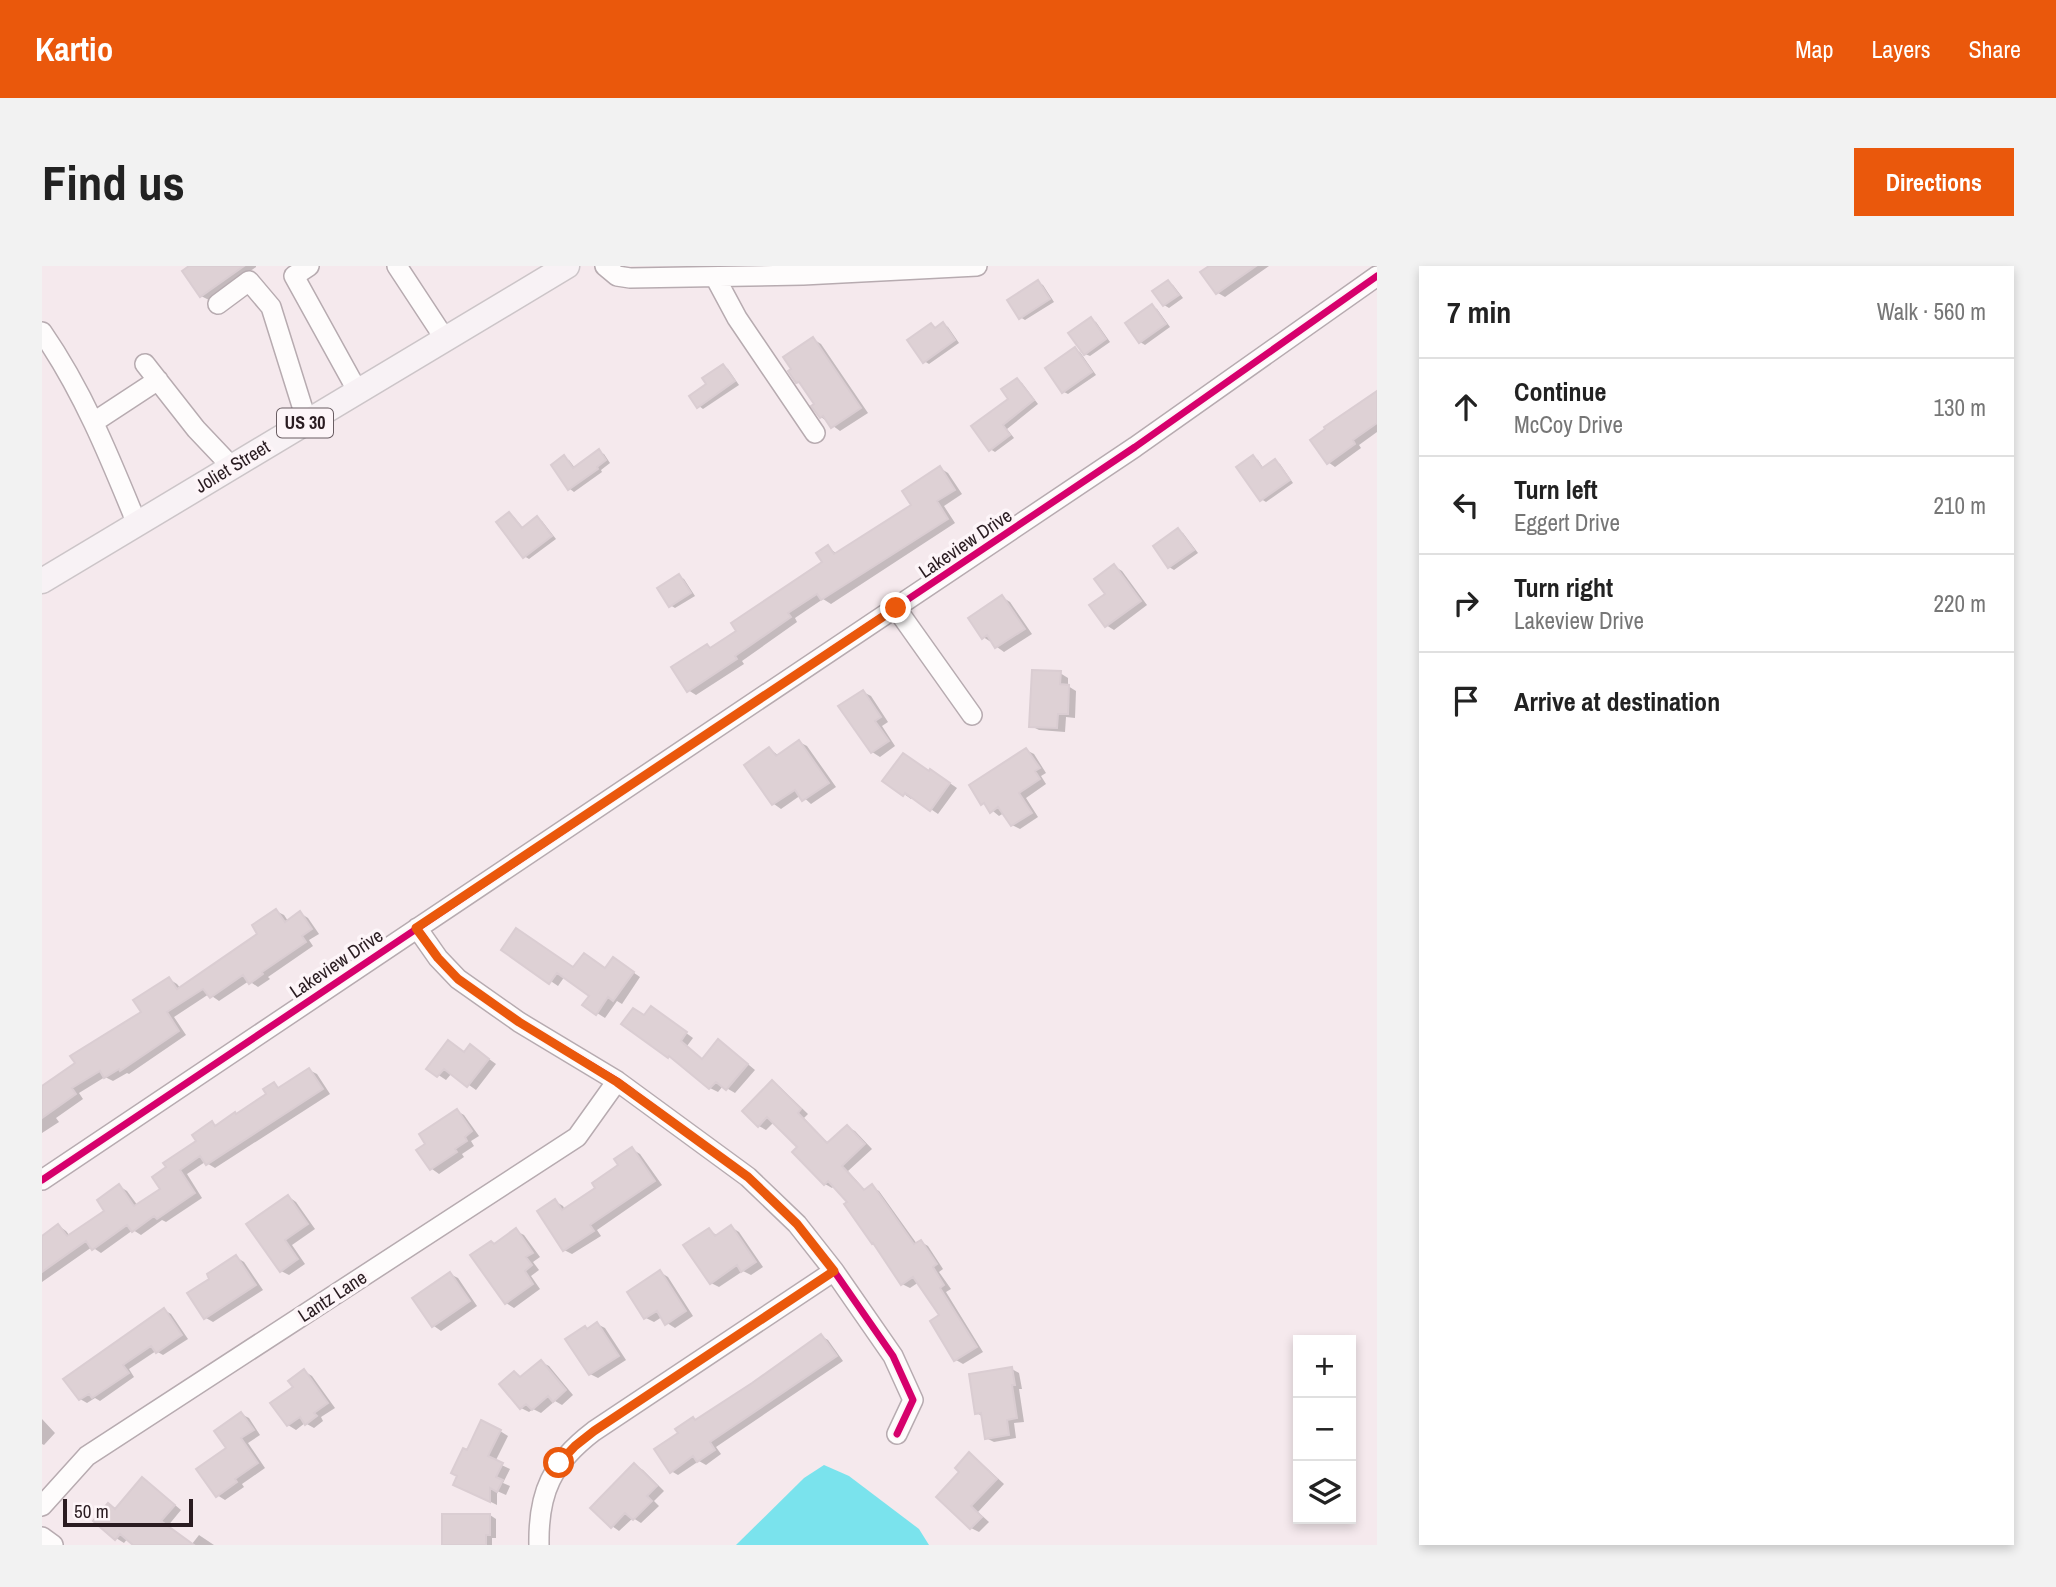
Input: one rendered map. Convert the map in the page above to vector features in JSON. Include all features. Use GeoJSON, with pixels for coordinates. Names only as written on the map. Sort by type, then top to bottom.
{"type":"FeatureCollection","features":[{"type":"Feature","properties":{"kind":"main road","name":"Joliet Street"},"geometry":{"type":"LineString","coordinates":[[42,581],[567,266]]}},
{"type":"Feature","properties":{"kind":"street"},"geometry":{"type":"LineString","coordinates":[[397,266],[445,339]]}},
{"type":"Feature","properties":{"kind":"street"},"geometry":{"type":"LineString","coordinates":[[605,266],[617,276],[630,278],[803,275],[977,266]]}},
{"type":"Feature","properties":{"kind":"street"},"geometry":{"type":"LineString","coordinates":[[297,269],[358,391]]}},
{"type":"Feature","properties":{"kind":"street","name":"Lakeview Drive"},"geometry":{"type":"LineString","coordinates":[[42,1180],[1135,447],[1377,276]]}},
{"type":"Feature","properties":{"kind":"street"},"geometry":{"type":"LineString","coordinates":[[715,277],[737,318],[814,433]]}},
{"type":"Feature","properties":{"kind":"street"},"geometry":{"type":"LineString","coordinates":[[218,304],[249,281],[271,307],[307,422]]}},
{"type":"Feature","properties":{"kind":"street"},"geometry":{"type":"LineString","coordinates":[[42,332],[94,422],[137,524]]}},
{"type":"Feature","properties":{"kind":"street"},"geometry":{"type":"LineString","coordinates":[[145,364],[196,429],[232,467]]}},
{"type":"Feature","properties":{"kind":"street"},"geometry":{"type":"LineString","coordinates":[[94,422],[158,380]]}},
{"type":"Feature","properties":{"kind":"street"},"geometry":{"type":"LineString","coordinates":[[896,608],[972,715]]}},
{"type":"Feature","properties":{"kind":"street"},"geometry":{"type":"LineString","coordinates":[[416,928],[458,979],[519,1022],[617,1082],[748,1177],[797,1224],[834,1271],[892,1356],[913,1400],[897,1434]]}},
{"type":"Feature","properties":{"kind":"street","name":"Lantz Lane"},"geometry":{"type":"LineString","coordinates":[[42,1506],[87,1456],[576,1137],[617,1082]]}},
{"type":"Feature","properties":{"kind":"street"},"geometry":{"type":"LineString","coordinates":[[539,1545],[542,1503],[549,1483],[559,1463],[575,1446],[834,1271]]}},
{"type":"Feature","properties":{"kind":"street"},"geometry":{"type":"LineString","coordinates":[[42,1537],[52,1545]]}},
{"type":"Feature","properties":{"kind":"water"},"geometry":{"type":"Polygon","coordinates":[[[824,1465],[849,1476],[919,1529],[929,1545],[736,1545],[804,1478],[824,1465]]]}},
{"type":"Feature","properties":{"kind":"building"},"geometry":{"type":"Polygon","coordinates":[[[189,266],[244,266],[200,297],[182,271],[189,266]]]}},
{"type":"Feature","properties":{"kind":"building"},"geometry":{"type":"Polygon","coordinates":[[[1209,266],[1256,266],[1216,294],[1200,272],[1209,266]]]}},
{"type":"Feature","properties":{"kind":"building"},"geometry":{"type":"Polygon","coordinates":[[[1038,280],[1050,299],[1019,319],[1007,300],[1038,280]]]}},
{"type":"Feature","properties":{"kind":"building"},"geometry":{"type":"Polygon","coordinates":[[[1168,280],[1179,295],[1163,306],[1152,291],[1168,280]]]}},
{"type":"Feature","properties":{"kind":"building"},"geometry":{"type":"Polygon","coordinates":[[[1152,304],[1166,324],[1139,343],[1125,323],[1152,304]]]}},
{"type":"Feature","properties":{"kind":"building"},"geometry":{"type":"Polygon","coordinates":[[[1091,317],[1106,339],[1084,355],[1068,333],[1091,317]]]}},
{"type":"Feature","properties":{"kind":"building"},"geometry":{"type":"Polygon","coordinates":[[[943,322],[955,340],[923,363],[907,340],[931,323],[935,328],[943,322]]]}},
{"type":"Feature","properties":{"kind":"building"},"geometry":{"type":"Polygon","coordinates":[[[813,337],[861,408],[831,428],[823,416],[820,418],[811,406],[814,404],[788,371],[791,369],[783,357],[813,337]]]}},
{"type":"Feature","properties":{"kind":"building"},"geometry":{"type":"Polygon","coordinates":[[[1075,347],[1092,372],[1062,393],[1045,368],[1075,347]]]}},
{"type":"Feature","properties":{"kind":"building"},"geometry":{"type":"Polygon","coordinates":[[[723,364],[735,381],[697,408],[689,396],[706,384],[702,378],[723,364]]]}},
{"type":"Feature","properties":{"kind":"building"},"geometry":{"type":"Polygon","coordinates":[[[1017,378],[1034,400],[1003,425],[1010,435],[989,451],[971,426],[1008,399],[1001,389],[1017,378]]]}},
{"type":"Feature","properties":{"kind":"building"},"geometry":{"type":"Polygon","coordinates":[[[1377,391],[1377,423],[1353,440],[1355,444],[1327,464],[1310,440],[1325,429],[1324,427],[1377,391]]]}},
{"type":"Feature","properties":{"kind":"building"},"geometry":{"type":"Polygon","coordinates":[[[599,449],[606,460],[598,469],[568,490],[551,465],[564,455],[573,468],[599,449]]]}},
{"type":"Feature","properties":{"kind":"building"},"geometry":{"type":"Polygon","coordinates":[[[1253,455],[1262,468],[1275,459],[1290,480],[1260,501],[1236,467],[1253,455]]]}},
{"type":"Feature","properties":{"kind":"building"},"geometry":{"type":"Polygon","coordinates":[[[940,466],[955,490],[937,501],[948,519],[821,600],[817,594],[788,613],[791,617],[735,656],[737,659],[687,692],[671,667],[707,644],[710,648],[736,631],[731,623],[822,562],[816,553],[828,545],[834,554],[911,505],[902,491],[940,466]]]}},
{"type":"Feature","properties":{"kind":"building"},"geometry":{"type":"Polygon","coordinates":[[[509,512],[522,528],[537,516],[552,536],[523,558],[496,522],[509,512]]]}},
{"type":"Feature","properties":{"kind":"building"},"geometry":{"type":"Polygon","coordinates":[[[1178,528],[1194,550],[1168,568],[1153,546],[1178,528]]]}},
{"type":"Feature","properties":{"kind":"building"},"geometry":{"type":"Polygon","coordinates":[[[1114,564],[1141,601],[1105,627],[1089,605],[1105,594],[1094,579],[1114,564]]]}},
{"type":"Feature","properties":{"kind":"building"},"geometry":{"type":"Polygon","coordinates":[[[679,574],[691,593],[669,607],[657,588],[679,574]]]}},
{"type":"Feature","properties":{"kind":"building"},"geometry":{"type":"Polygon","coordinates":[[[1002,595],[1025,629],[995,648],[987,635],[982,639],[968,618],[1002,595]]]}},
{"type":"Feature","properties":{"kind":"building"},"geometry":{"type":"Polygon","coordinates":[[[1032,670],[1061,671],[1060,684],[1069,685],[1068,714],[1058,714],[1057,728],[1029,727],[1032,670]]]}},
{"type":"Feature","properties":{"kind":"building"},"geometry":{"type":"Polygon","coordinates":[[[863,690],[881,717],[875,721],[889,741],[871,753],[838,706],[863,690]]]}},
{"type":"Feature","properties":{"kind":"building"},"geometry":{"type":"Polygon","coordinates":[[[799,740],[829,783],[802,801],[795,790],[772,805],[744,765],[769,747],[776,756],[799,740]]]}},
{"type":"Feature","properties":{"kind":"building"},"geometry":{"type":"Polygon","coordinates":[[[1026,748],[1040,768],[1035,771],[1040,779],[1019,793],[1032,813],[1011,826],[998,807],[990,813],[984,803],[981,805],[969,785],[1026,748]]]}},
{"type":"Feature","properties":{"kind":"building"},"geometry":{"type":"Polygon","coordinates":[[[903,753],[950,783],[930,811],[882,781],[903,753]]]}},
{"type":"Feature","properties":{"kind":"building"},"geometry":{"type":"Polygon","coordinates":[[[276,909],[285,922],[300,911],[312,929],[302,936],[306,942],[249,984],[243,975],[210,998],[203,989],[167,1012],[179,1031],[120,1071],[119,1069],[104,1078],[100,1071],[72,1088],[76,1094],[42,1118],[42,1086],[75,1063],[70,1056],[141,1012],[133,1000],[169,977],[177,989],[257,934],[252,925],[276,909]]]}},
{"type":"Feature","properties":{"kind":"building"},"geometry":{"type":"Polygon","coordinates":[[[516,928],[573,967],[584,953],[605,968],[613,957],[634,972],[613,1001],[608,997],[596,1015],[582,1005],[589,996],[557,973],[549,984],[501,950],[516,928]]]}},
{"type":"Feature","properties":{"kind":"building"},"geometry":{"type":"Polygon","coordinates":[[[651,1006],[687,1032],[681,1041],[702,1059],[718,1039],[748,1064],[726,1090],[716,1082],[709,1089],[669,1056],[668,1058],[621,1024],[633,1008],[644,1015],[651,1006]]]}},
{"type":"Feature","properties":{"kind":"building"},"geometry":{"type":"Polygon","coordinates":[[[448,1040],[464,1052],[470,1044],[489,1059],[467,1087],[444,1069],[437,1077],[426,1069],[448,1040]]]}},
{"type":"Feature","properties":{"kind":"building"},"geometry":{"type":"Polygon","coordinates":[[[309,1068],[323,1089],[206,1165],[200,1156],[180,1170],[195,1193],[157,1219],[154,1216],[132,1232],[127,1225],[92,1250],[86,1241],[42,1272],[42,1236],[58,1224],[67,1236],[104,1211],[97,1200],[119,1184],[134,1206],[160,1189],[152,1177],[166,1167],[163,1163],[196,1141],[192,1135],[212,1121],[215,1126],[235,1112],[236,1114],[266,1094],[263,1089],[274,1082],[278,1088],[309,1068]]]}},
{"type":"Feature","properties":{"kind":"building"},"geometry":{"type":"Polygon","coordinates":[[[772,1080],[801,1109],[798,1113],[827,1143],[847,1125],[865,1144],[842,1166],[864,1190],[872,1184],[914,1244],[921,1240],[937,1264],[933,1267],[944,1285],[940,1288],[977,1347],[954,1361],[930,1321],[939,1315],[913,1277],[901,1285],[844,1204],[847,1202],[828,1181],[824,1185],[792,1152],[797,1147],[767,1117],[758,1127],[742,1111],[772,1080]]]}},
{"type":"Feature","properties":{"kind":"building"},"geometry":{"type":"Polygon","coordinates":[[[457,1109],[472,1131],[465,1137],[467,1141],[455,1149],[457,1152],[430,1170],[416,1150],[425,1144],[419,1134],[457,1109]]]}},
{"type":"Feature","properties":{"kind":"building"},"geometry":{"type":"Polygon","coordinates":[[[632,1147],[655,1181],[590,1225],[594,1231],[563,1251],[537,1211],[555,1199],[562,1210],[595,1188],[592,1183],[618,1165],[614,1159],[632,1147]]]}},
{"type":"Feature","properties":{"kind":"building"},"geometry":{"type":"Polygon","coordinates":[[[288,1195],[308,1224],[285,1240],[298,1259],[280,1272],[246,1224],[288,1195]]]}},
{"type":"Feature","properties":{"kind":"building"},"geometry":{"type":"Polygon","coordinates":[[[731,1225],[756,1262],[741,1272],[737,1265],[710,1284],[683,1245],[709,1228],[715,1236],[731,1225]]]}},
{"type":"Feature","properties":{"kind":"building"},"geometry":{"type":"Polygon","coordinates":[[[516,1228],[533,1253],[526,1257],[532,1265],[525,1271],[533,1284],[505,1304],[470,1255],[491,1241],[494,1244],[516,1228]]]}},
{"type":"Feature","properties":{"kind":"building"},"geometry":{"type":"Polygon","coordinates":[[[236,1255],[256,1285],[204,1319],[187,1293],[209,1279],[207,1274],[236,1255]]]}},
{"type":"Feature","properties":{"kind":"building"},"geometry":{"type":"Polygon","coordinates":[[[660,1270],[686,1311],[665,1325],[657,1311],[644,1319],[627,1292],[660,1270]]]}},
{"type":"Feature","properties":{"kind":"building"},"geometry":{"type":"Polygon","coordinates":[[[450,1272],[470,1301],[432,1327],[412,1298],[450,1272]]]}},
{"type":"Feature","properties":{"kind":"building"},"geometry":{"type":"Polygon","coordinates":[[[164,1308],[182,1335],[156,1353],[151,1346],[123,1365],[129,1373],[92,1398],[89,1394],[79,1400],[63,1379],[164,1308]]]}},
{"type":"Feature","properties":{"kind":"building"},"geometry":{"type":"Polygon","coordinates":[[[597,1322],[619,1356],[589,1375],[565,1339],[597,1322]]]}},
{"type":"Feature","properties":{"kind":"building"},"geometry":{"type":"Polygon","coordinates":[[[821,1334],[837,1356],[710,1442],[715,1450],[697,1462],[693,1456],[670,1473],[654,1449],[678,1433],[675,1429],[693,1417],[695,1420],[752,1383],[821,1334]]]}},
{"type":"Feature","properties":{"kind":"building"},"geometry":{"type":"Polygon","coordinates":[[[541,1360],[566,1390],[553,1402],[548,1396],[532,1410],[526,1404],[520,1409],[499,1384],[514,1371],[520,1377],[541,1360]]]}},
{"type":"Feature","properties":{"kind":"building"},"geometry":{"type":"Polygon","coordinates":[[[1012,1367],[1017,1418],[1007,1420],[1009,1435],[985,1439],[981,1413],[975,1414],[969,1374],[1012,1367]]]}},
{"type":"Feature","properties":{"kind":"building"},"geometry":{"type":"Polygon","coordinates":[[[304,1369],[328,1403],[314,1413],[317,1416],[305,1425],[300,1417],[287,1426],[270,1403],[293,1387],[288,1381],[304,1369]]]}},
{"type":"Feature","properties":{"kind":"building"},"geometry":{"type":"Polygon","coordinates":[[[241,1412],[254,1430],[241,1438],[258,1463],[216,1497],[196,1469],[226,1448],[214,1431],[241,1412]]]}},
{"type":"Feature","properties":{"kind":"building"},"geometry":{"type":"Polygon","coordinates":[[[481,1420],[501,1430],[488,1456],[503,1463],[496,1477],[503,1480],[497,1492],[490,1488],[490,1502],[453,1485],[457,1476],[451,1473],[463,1448],[467,1450],[481,1420]]]}},
{"type":"Feature","properties":{"kind":"building"},"geometry":{"type":"Polygon","coordinates":[[[969,1452],[997,1479],[971,1506],[982,1517],[970,1529],[936,1497],[959,1472],[955,1468],[969,1452]]]}},
{"type":"Feature","properties":{"kind":"building"},"geometry":{"type":"Polygon","coordinates":[[[634,1463],[657,1486],[647,1496],[652,1501],[633,1520],[625,1513],[611,1528],[590,1508],[634,1463]]]}},
{"type":"Feature","properties":{"kind":"building"},"geometry":{"type":"Polygon","coordinates":[[[142,1477],[175,1505],[161,1521],[194,1545],[133,1545],[120,1534],[115,1540],[93,1521],[108,1503],[115,1509],[142,1477]]]}},
{"type":"Feature","properties":{"kind":"building"},"geometry":{"type":"Polygon","coordinates":[[[442,1514],[490,1514],[490,1535],[486,1535],[486,1545],[442,1545],[442,1514]]]}},
{"type":"Feature","properties":{"kind":"cycle path"},"geometry":{"type":"LineString","coordinates":[[42,1180],[1135,447],[1377,276]]}},
{"type":"Feature","properties":{"kind":"cycle path"},"geometry":{"type":"LineString","coordinates":[[417,928],[438,958],[458,979],[519,1022],[617,1081],[748,1177],[797,1224],[834,1271],[893,1356],[913,1400],[897,1434]]}},
{"type":"Feature","properties":{"kind":"route"},"geometry":{"type":"LineString","coordinates":[[559,1463],[594,1431],[834,1271],[797,1224],[748,1177],[617,1082],[519,1022],[458,979],[416,928],[896,608]]}}]}
